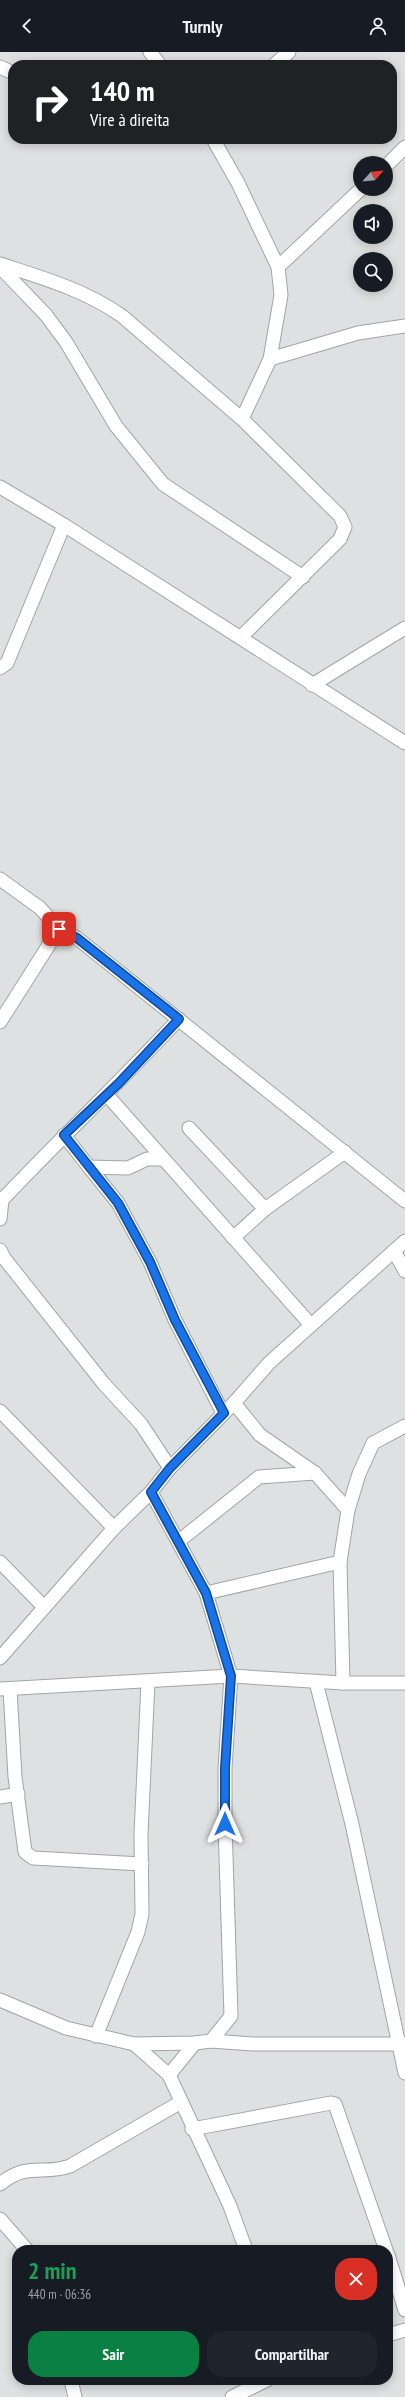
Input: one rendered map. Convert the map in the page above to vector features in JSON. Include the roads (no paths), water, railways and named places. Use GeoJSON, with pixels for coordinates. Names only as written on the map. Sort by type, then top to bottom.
{"type":"FeatureCollection","features":[{"type":"Feature","properties":{"kind":"street"},"geometry":{"type":"LineString","coordinates":[[150,52],[156,60]]}},
{"type":"Feature","properties":{"kind":"street"},"geometry":{"type":"LineString","coordinates":[[280,60],[289,52]]}},
{"type":"Feature","properties":{"kind":"street"},"geometry":{"type":"LineString","coordinates":[[216,144],[238,183],[278,267],[281,295],[270,358],[242,418]]}},
{"type":"Feature","properties":{"kind":"street"},"geometry":{"type":"LineString","coordinates":[[393,159],[405,148]]}},
{"type":"Feature","properties":{"kind":"street"},"geometry":{"type":"LineString","coordinates":[[278,267],[354,196]]}},
{"type":"Feature","properties":{"kind":"street"},"geometry":{"type":"LineString","coordinates":[[0,266],[56,283],[102,302],[122,316],[242,418],[340,516],[345,527],[340,539],[241,637]]}},
{"type":"Feature","properties":{"kind":"street"},"geometry":{"type":"LineString","coordinates":[[0,266],[46,315],[66,342],[116,426],[163,484],[303,577]]}},
{"type":"Feature","properties":{"kind":"street"},"geometry":{"type":"LineString","coordinates":[[270,358],[358,332],[405,326]]}},
{"type":"Feature","properties":{"kind":"street"},"geometry":{"type":"LineString","coordinates":[[0,487],[64,525],[241,637],[312,685],[405,743]]}},
{"type":"Feature","properties":{"kind":"street"},"geometry":{"type":"LineString","coordinates":[[0,668],[7,663],[64,525]]}},
{"type":"Feature","properties":{"kind":"street"},"geometry":{"type":"LineString","coordinates":[[312,685],[405,628]]}},
{"type":"Feature","properties":{"kind":"street"},"geometry":{"type":"LineString","coordinates":[[0,879],[40,908],[59,929],[77,938],[405,1201]]}},
{"type":"Feature","properties":{"kind":"street"},"geometry":{"type":"LineString","coordinates":[[0,1022],[59,929]]}},
{"type":"Feature","properties":{"kind":"street"},"geometry":{"type":"LineString","coordinates":[[0,1219],[1,1199],[64,1135],[107,1095],[179,1019]]}},
{"type":"Feature","properties":{"kind":"street"},"geometry":{"type":"LineString","coordinates":[[107,1095],[162,1159],[310,1324]]}},
{"type":"Feature","properties":{"kind":"street"},"geometry":{"type":"LineString","coordinates":[[189,1128],[265,1209]]}},
{"type":"Feature","properties":{"kind":"street"},"geometry":{"type":"LineString","coordinates":[[64,1135],[121,1210],[150,1262],[175,1320],[224,1413]]}},
{"type":"Feature","properties":{"kind":"street"},"geometry":{"type":"LineString","coordinates":[[233,1238],[265,1209],[345,1152]]}},
{"type":"Feature","properties":{"kind":"street"},"geometry":{"type":"LineString","coordinates":[[89,1167],[128,1168],[146,1159],[162,1159]]}},
{"type":"Feature","properties":{"kind":"street"},"geometry":{"type":"LineString","coordinates":[[1,1655],[114,1528],[151,1492],[170,1468],[234,1403],[269,1363],[310,1324],[405,1241]]}},
{"type":"Feature","properties":{"kind":"street"},"geometry":{"type":"LineString","coordinates":[[0,1250],[4,1258],[44,1310],[104,1384],[141,1424],[170,1468]]}},
{"type":"Feature","properties":{"kind":"street"},"geometry":{"type":"LineString","coordinates":[[394,1251],[405,1272]]}},
{"type":"Feature","properties":{"kind":"street"},"geometry":{"type":"LineString","coordinates":[[234,1403],[260,1435],[315,1473],[348,1510]]}},
{"type":"Feature","properties":{"kind":"street"},"geometry":{"type":"LineString","coordinates":[[0,1411],[114,1528]]}},
{"type":"Feature","properties":{"kind":"street"},"geometry":{"type":"LineString","coordinates":[[343,1683],[340,1562],[348,1510],[359,1474],[373,1443],[405,1426]]}},
{"type":"Feature","properties":{"kind":"street"},"geometry":{"type":"LineString","coordinates":[[179,1541],[258,1477],[315,1473]]}},
{"type":"Feature","properties":{"kind":"street"},"geometry":{"type":"LineString","coordinates":[[151,1492],[206,1593],[231,1676],[225,1768],[225,1824],[231,2016],[211,2041]]}},
{"type":"Feature","properties":{"kind":"street"},"geometry":{"type":"LineString","coordinates":[[0,1562],[44,1607]]}},
{"type":"Feature","properties":{"kind":"street"},"geometry":{"type":"LineString","coordinates":[[206,1593],[340,1562]]}},
{"type":"Feature","properties":{"kind":"street"},"geometry":{"type":"LineString","coordinates":[[142,1864],[33,1858],[25,1852],[5,1689],[148,1682],[231,1676],[343,1683],[405,1682]]}},
{"type":"Feature","properties":{"kind":"street"},"geometry":{"type":"LineString","coordinates":[[96,2036],[138,1932],[142,1914],[144,1750],[148,1682]]}},
{"type":"Feature","properties":{"kind":"street"},"geometry":{"type":"LineString","coordinates":[[316,1682],[352,1824],[402,2044],[405,2073]]}},
{"type":"Feature","properties":{"kind":"street"},"geometry":{"type":"LineString","coordinates":[[0,1797],[18,1794]]}},
{"type":"Feature","properties":{"kind":"street"},"geometry":{"type":"LineString","coordinates":[[0,2000],[66,2028],[134,2044],[195,2043],[211,2041],[253,2044],[402,2044]]}},
{"type":"Feature","properties":{"kind":"street"},"geometry":{"type":"LineString","coordinates":[[169,2076],[195,2043]]}},
{"type":"Feature","properties":{"kind":"street"},"geometry":{"type":"LineString","coordinates":[[134,2044],[169,2076],[192,2129],[230,2206],[244,2245]]}},
{"type":"Feature","properties":{"kind":"street"},"geometry":{"type":"LineString","coordinates":[[0,2184],[22,2170],[61,2169],[70,2166],[181,2102]]}},
{"type":"Feature","properties":{"kind":"street"},"geometry":{"type":"LineString","coordinates":[[192,2129],[330,2103],[335,2104],[384,2245]]}},
{"type":"Feature","properties":{"kind":"street"},"geometry":{"type":"LineString","coordinates":[[0,2218],[23,2245]]}},
{"type":"Feature","properties":{"kind":"street"},"geometry":{"type":"LineString","coordinates":[[393,2271],[405,2310]]}},
{"type":"Feature","properties":{"kind":"street"},"geometry":{"type":"LineString","coordinates":[[393,2334],[405,2330]]}},
{"type":"Feature","properties":{"kind":"street"},"geometry":{"type":"LineString","coordinates":[[72,2385],[75,2397]]}},
{"type":"Feature","properties":{"kind":"street"},"geometry":{"type":"LineString","coordinates":[[232,2397],[256,2385]]}}]}
